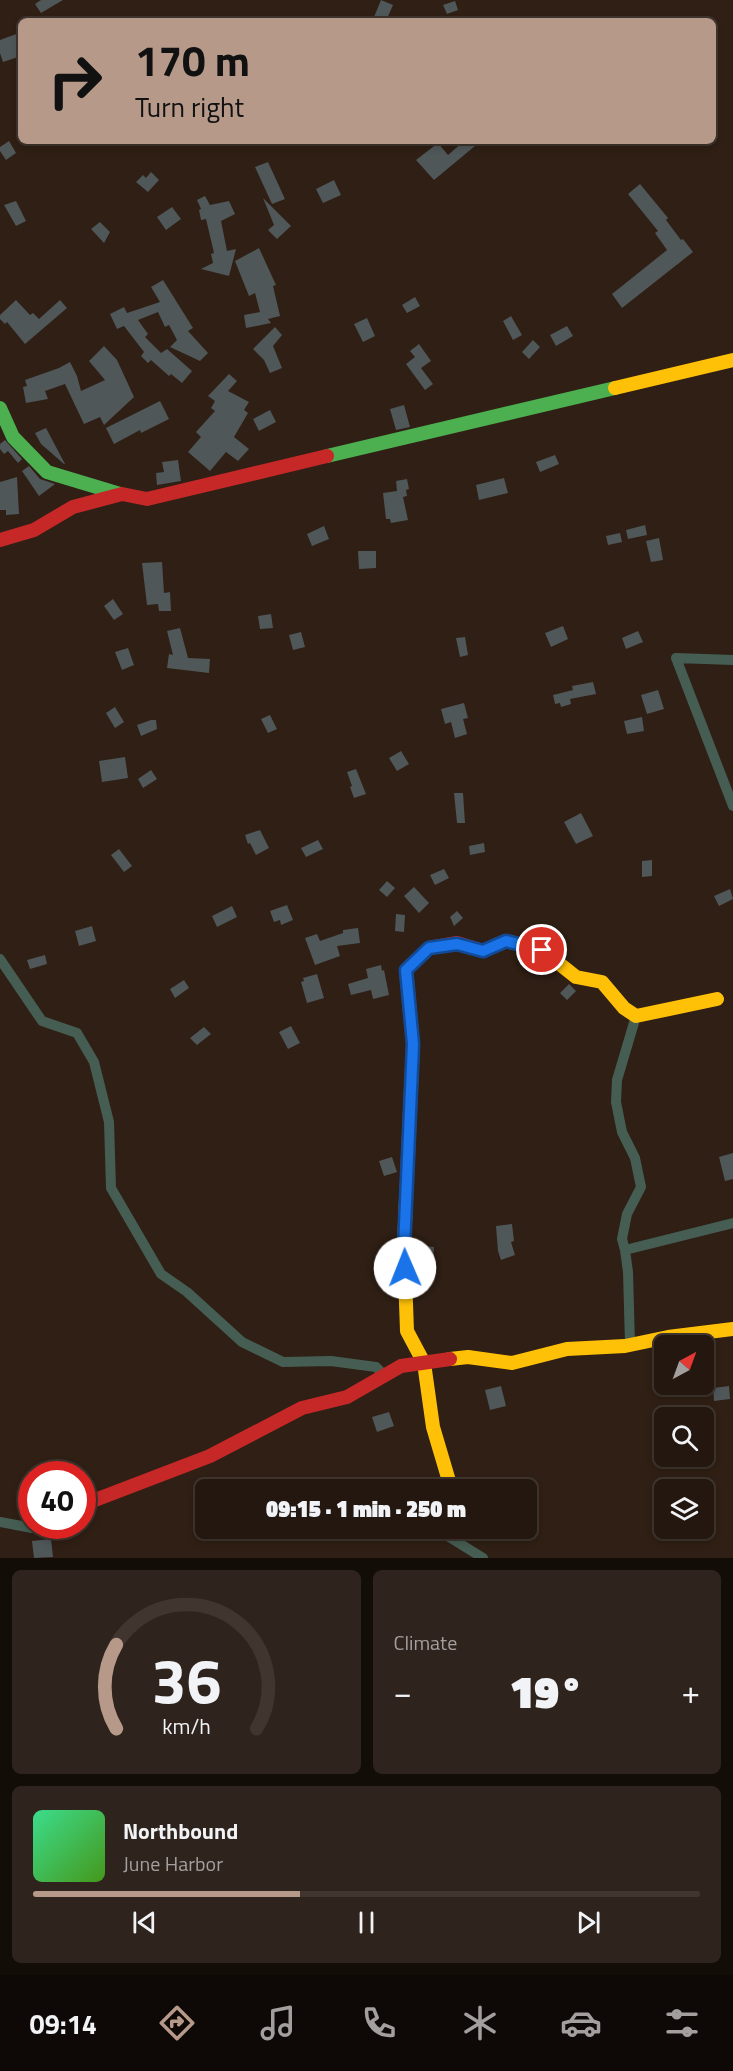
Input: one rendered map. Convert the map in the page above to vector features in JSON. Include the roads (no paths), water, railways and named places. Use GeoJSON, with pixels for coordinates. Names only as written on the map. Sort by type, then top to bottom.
{"type":"FeatureCollection","features":[{"type":"Feature","properties":{"kind":"street"},"geometry":{"type":"LineString","coordinates":[[0,408],[14,437],[47,472],[147,499],[733,360]]}},
{"type":"Feature","properties":{"kind":"street"},"geometry":{"type":"LineString","coordinates":[[0,540],[34,530],[73,507],[122,494]]}},
{"type":"Feature","properties":{"kind":"street"},"geometry":{"type":"LineString","coordinates":[[733,660],[676,658],[733,806]]}},
{"type":"Feature","properties":{"kind":"street"},"geometry":{"type":"LineString","coordinates":[[448,1479],[433,1427],[424,1363],[407,1331],[404,1247],[413,1044],[406,970],[429,948],[457,944],[483,951],[506,941],[542,950],[576,977],[602,982],[624,1008],[636,1016],[717,999]]}},
{"type":"Feature","properties":{"kind":"street"},"geometry":{"type":"LineString","coordinates":[[0,959],[42,1021],[77,1033],[94,1062],[109,1122],[111,1188],[161,1274],[187,1292],[242,1342],[283,1362],[342,1362],[376,1366],[385,1376]]}},
{"type":"Feature","properties":{"kind":"street"},"geometry":{"type":"LineString","coordinates":[[630,1344],[626,1250],[622,1239],[627,1214],[641,1187],[635,1158],[622,1132],[616,1102],[617,1080],[636,1016]]}},
{"type":"Feature","properties":{"kind":"street"},"geometry":{"type":"LineString","coordinates":[[626,1250],[733,1223]]}},
{"type":"Feature","properties":{"kind":"street"},"geometry":{"type":"LineString","coordinates":[[96,1500],[210,1456],[302,1408],[346,1397],[401,1366],[468,1358],[512,1363],[567,1349],[630,1344],[733,1329]]}},
{"type":"Feature","properties":{"kind":"street"},"geometry":{"type":"LineString","coordinates":[[0,1522],[18,1525]]}},
{"type":"Feature","properties":{"kind":"street"},"geometry":{"type":"LineString","coordinates":[[452,1539],[483,1558]]}}]}
